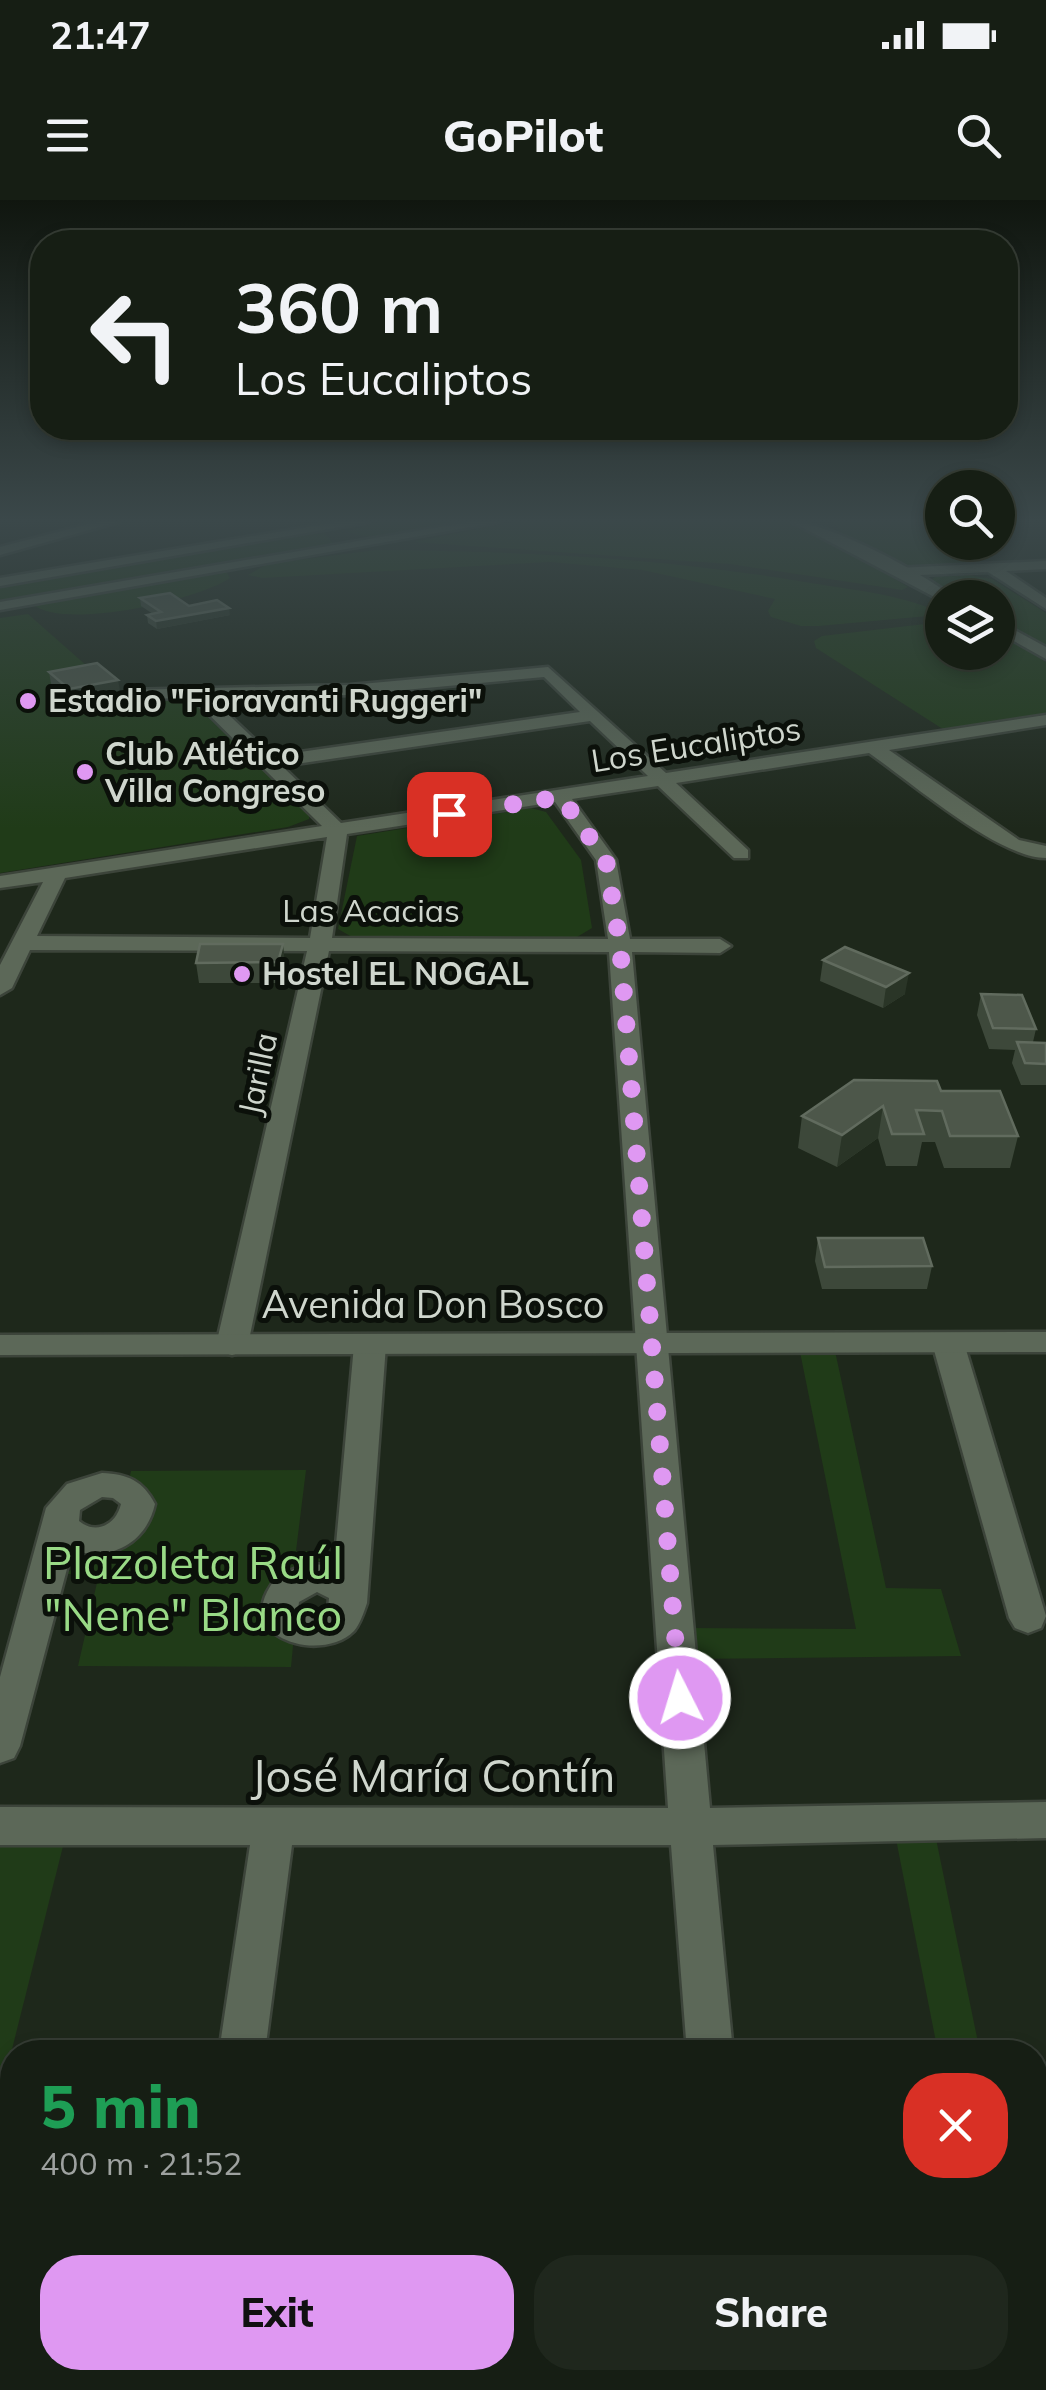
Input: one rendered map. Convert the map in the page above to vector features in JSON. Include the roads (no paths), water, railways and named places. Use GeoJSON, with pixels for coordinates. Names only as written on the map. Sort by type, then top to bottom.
{"type":"FeatureCollection","features":[{"type":"Feature","properties":{"kind":"street"},"geometry":{"type":"LineString","coordinates":[[1015,636],[1046,654]]}},
{"type":"Feature","properties":{"kind":"street"},"geometry":{"type":"LineString","coordinates":[[132,694],[350,690],[548,672],[741,854]]}},
{"type":"Feature","properties":{"kind":"street"},"geometry":{"type":"LineString","coordinates":[[198,694],[338,831]]}},
{"type":"Feature","properties":{"kind":"street"},"geometry":{"type":"LineString","coordinates":[[269,762],[593,715]]}},
{"type":"Feature","properties":{"kind":"street","name":"Los Eucaliptos"},"geometry":{"type":"LineString","coordinates":[[0,882],[1046,720]]}},
{"type":"Feature","properties":{"kind":"street"},"geometry":{"type":"LineString","coordinates":[[872,747],[1012,844],[1038,852]]}},
{"type":"Feature","properties":{"kind":"street"},"geometry":{"type":"LineString","coordinates":[[561,797],[606,860],[620,945],[649,1344],[709,2040]]}},
{"type":"Feature","properties":{"kind":"street","name":"Jarilla"},"geometry":{"type":"LineString","coordinates":[[232,1345],[320,942],[338,831]]}},
{"type":"Feature","properties":{"kind":"street"},"geometry":{"type":"LineString","coordinates":[[0,988],[56,874]]}},
{"type":"Feature","properties":{"kind":"street","name":"Las Acacias"},"geometry":{"type":"LineString","coordinates":[[22,943],[720,946]]}},
{"type":"Feature","properties":{"kind":"street","name":"Avenida Don Bosco"},"geometry":{"type":"LineString","coordinates":[[0,1345],[1046,1342]]}},
{"type":"Feature","properties":{"kind":"street"},"geometry":{"type":"LineString","coordinates":[[948,1343],[1028,1618]]}},
{"type":"Feature","properties":{"kind":"street"},"geometry":{"type":"LineString","coordinates":[[349,1603],[370,1344]]}},
{"type":"Feature","properties":{"kind":"street"},"geometry":{"type":"LineString","coordinates":[[0,1746],[61,1525]]}},
{"type":"Feature","properties":{"kind":"street","name":"José María Contín"},"geometry":{"type":"LineString","coordinates":[[0,1826],[691,1826],[1046,1820]]}},
{"type":"Feature","properties":{"kind":"street"},"geometry":{"type":"LineString","coordinates":[[244,2040],[274,1826]]}},
{"type":"Feature","properties":{"kind":"place","name":"Estadio \"Fioravanti Ruggeri\""},"geometry":{"type":"Point","coordinates":[28,701]}},
{"type":"Feature","properties":{"kind":"place","name":"Club Atlético Villa Congreso"},"geometry":{"type":"Point","coordinates":[85,772]}},
{"type":"Feature","properties":{"kind":"place","name":"Hostel EL NOGAL"},"geometry":{"type":"Point","coordinates":[242,974]}},
{"type":"Feature","properties":{"kind":"park label","name":"Plazoleta Raúl \"Nene\" Blanco"},"geometry":{"type":"Point","coordinates":[193,1589]}}]}
